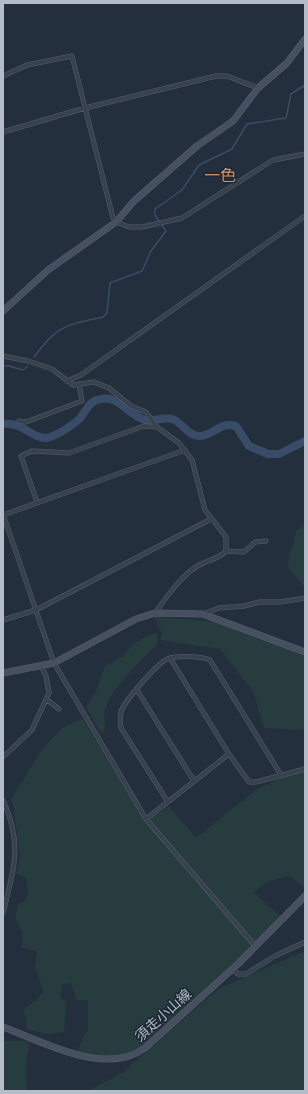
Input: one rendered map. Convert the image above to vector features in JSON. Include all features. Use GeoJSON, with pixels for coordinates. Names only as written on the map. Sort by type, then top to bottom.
{"type":"FeatureCollection","features":[{"type":"Feature","properties":{"kind":"street"},"geometry":{"type":"LineString","coordinates":[[3,311],[48,270],[116,222],[134,201],[197,146],[233,121],[258,88],[287,63],[305,39]]}},
{"type":"Feature","properties":{"kind":"street"},"geometry":{"type":"LineString","coordinates":[[3,76],[27,65],[72,56],[113,218],[116,222],[129,227],[156,225],[188,215],[209,199],[273,160],[305,154]]}},
{"type":"Feature","properties":{"kind":"street"},"geometry":{"type":"LineString","coordinates":[[3,132],[85,108],[216,76],[227,76],[258,88]]}},
{"type":"Feature","properties":{"kind":"street"},"geometry":{"type":"LineString","coordinates":[[67,380],[81,375],[305,216]]}},
{"type":"Feature","properties":{"kind":"street"},"geometry":{"type":"LineString","coordinates":[[3,356],[28,361],[52,369],[73,385],[94,382],[100,384],[109,388],[131,406],[146,412],[156,426],[179,443],[192,460],[204,506],[211,519],[226,537],[226,551]]}},
{"type":"Feature","properties":{"kind":"street"},"geometry":{"type":"LineString","coordinates":[[19,420],[26,422],[82,402],[79,384]]}},
{"type":"Feature","properties":{"kind":"street"},"geometry":{"type":"LineString","coordinates":[[37,502],[21,456],[32,451],[69,453],[144,426],[156,426]]}},
{"type":"Feature","properties":{"kind":"street"},"geometry":{"type":"LineString","coordinates":[[185,450],[3,514],[5,530],[36,610],[54,662],[146,819],[256,946]]}},
{"type":"Feature","properties":{"kind":"street"},"geometry":{"type":"LineString","coordinates":[[3,620],[36,610],[211,519]]}},
{"type":"Feature","properties":{"kind":"street"},"geometry":{"type":"LineString","coordinates":[[155,613],[187,574],[196,566],[213,560],[226,551],[244,552],[256,542],[266,541]]}},
{"type":"Feature","properties":{"kind":"street"},"geometry":{"type":"LineString","coordinates":[[203,614],[219,608],[244,606],[259,602],[280,602],[305,598]]}},
{"type":"Feature","properties":{"kind":"street"},"geometry":{"type":"LineString","coordinates":[[3,673],[54,662],[136,619],[155,613],[203,614],[305,652]]}},
{"type":"Feature","properties":{"kind":"street"},"geometry":{"type":"LineString","coordinates":[[168,802],[121,728],[121,712],[156,668],[165,660],[170,658],[180,657],[210,660],[282,775]]}},
{"type":"Feature","properties":{"kind":"street"},"geometry":{"type":"LineString","coordinates":[[170,658],[229,754],[249,782],[256,782],[305,769]]}},
{"type":"Feature","properties":{"kind":"street"},"geometry":{"type":"LineString","coordinates":[[3,757],[32,730],[49,693],[48,684],[41,666]]}},
{"type":"Feature","properties":{"kind":"street"},"geometry":{"type":"LineString","coordinates":[[137,690],[194,781]]}},
{"type":"Feature","properties":{"kind":"street"},"geometry":{"type":"LineString","coordinates":[[46,698],[59,709]]}},
{"type":"Feature","properties":{"kind":"street"},"geometry":{"type":"LineString","coordinates":[[146,819],[229,754]]}},
{"type":"Feature","properties":{"kind":"street"},"geometry":{"type":"LineString","coordinates":[[3,800],[15,837],[16,848],[12,877],[3,913]]}},
{"type":"Feature","properties":{"kind":"street","name":"須走小山線"},"geometry":{"type":"LineString","coordinates":[[3,1027],[63,1050],[92,1058],[118,1060],[132,1057],[145,1048],[232,969],[305,896]]}},
{"type":"Feature","properties":{"kind":"street"},"geometry":{"type":"LineString","coordinates":[[232,969],[238,974],[246,974],[275,956],[305,942]]}},
{"type":"Feature","properties":{"kind":"green space"},"geometry":{"type":"Polygon","coordinates":[[[305,524],[305,588],[287,566],[296,531],[305,524]]]}},
{"type":"Feature","properties":{"kind":"green space"},"geometry":{"type":"Polygon","coordinates":[[[154,617],[211,621],[305,649],[305,730],[264,728],[253,691],[220,649],[160,640],[162,634],[154,617]]]}},
{"type":"Feature","properties":{"kind":"green space"},"geometry":{"type":"Polygon","coordinates":[[[157,633],[158,644],[144,657],[113,693],[105,710],[105,731],[101,733],[86,707],[96,691],[105,666],[122,657],[133,644],[145,637],[157,633]]]}},
{"type":"Feature","properties":{"kind":"green space"},"geometry":{"type":"Polygon","coordinates":[[[82,718],[146,822],[169,806],[196,838],[257,789],[305,766],[305,889],[290,876],[270,881],[258,889],[254,893],[282,918],[139,1050],[131,1053],[116,1055],[76,1052],[88,1029],[88,1000],[76,1000],[71,983],[62,985],[60,996],[66,1003],[64,1032],[48,1034],[26,1029],[27,1020],[23,1010],[44,993],[35,968],[37,951],[22,948],[23,932],[15,920],[18,904],[25,901],[28,893],[26,878],[16,874],[20,857],[12,798],[43,748],[61,729],[82,718]]]}},
{"type":"Feature","properties":{"kind":"green space"},"geometry":{"type":"Polygon","coordinates":[[[305,951],[305,1091],[87,1091],[122,1073],[218,989],[305,951]]]}},
{"type":"Feature","properties":{"kind":"green space"},"geometry":{"type":"Polygon","coordinates":[[[3,1041],[29,1041],[26,1071],[27,1091],[3,1091],[3,1041]]]}},
{"type":"Feature","properties":{"kind":"waterway"},"geometry":{"type":"LineString","coordinates":[[159,221],[155,215],[155,209],[182,190],[199,165],[232,149],[247,124],[286,118],[291,94],[305,85]]}},
{"type":"Feature","properties":{"kind":"waterway"},"geometry":{"type":"LineString","coordinates":[[34,357],[49,338],[56,332],[80,322],[103,317],[107,313],[110,283],[142,271],[151,251],[166,231],[161,224]]}},
{"type":"Feature","properties":{"kind":"waterway"},"geometry":{"type":"LineString","coordinates":[[3,366],[23,370],[28,366]]}},
{"type":"Feature","properties":{"kind":"waterway"},"geometry":{"type":"LineString","coordinates":[[3,424],[16,425],[35,435],[45,438],[59,433],[74,423],[94,401],[111,399],[145,420],[172,419],[196,436],[205,435],[226,425],[236,426],[249,446],[268,454],[279,454],[305,441]]}},
{"type":"Feature","properties":{"kind":"district","name":"一色"},"geometry":{"type":"Point","coordinates":[220,175]}}]}
